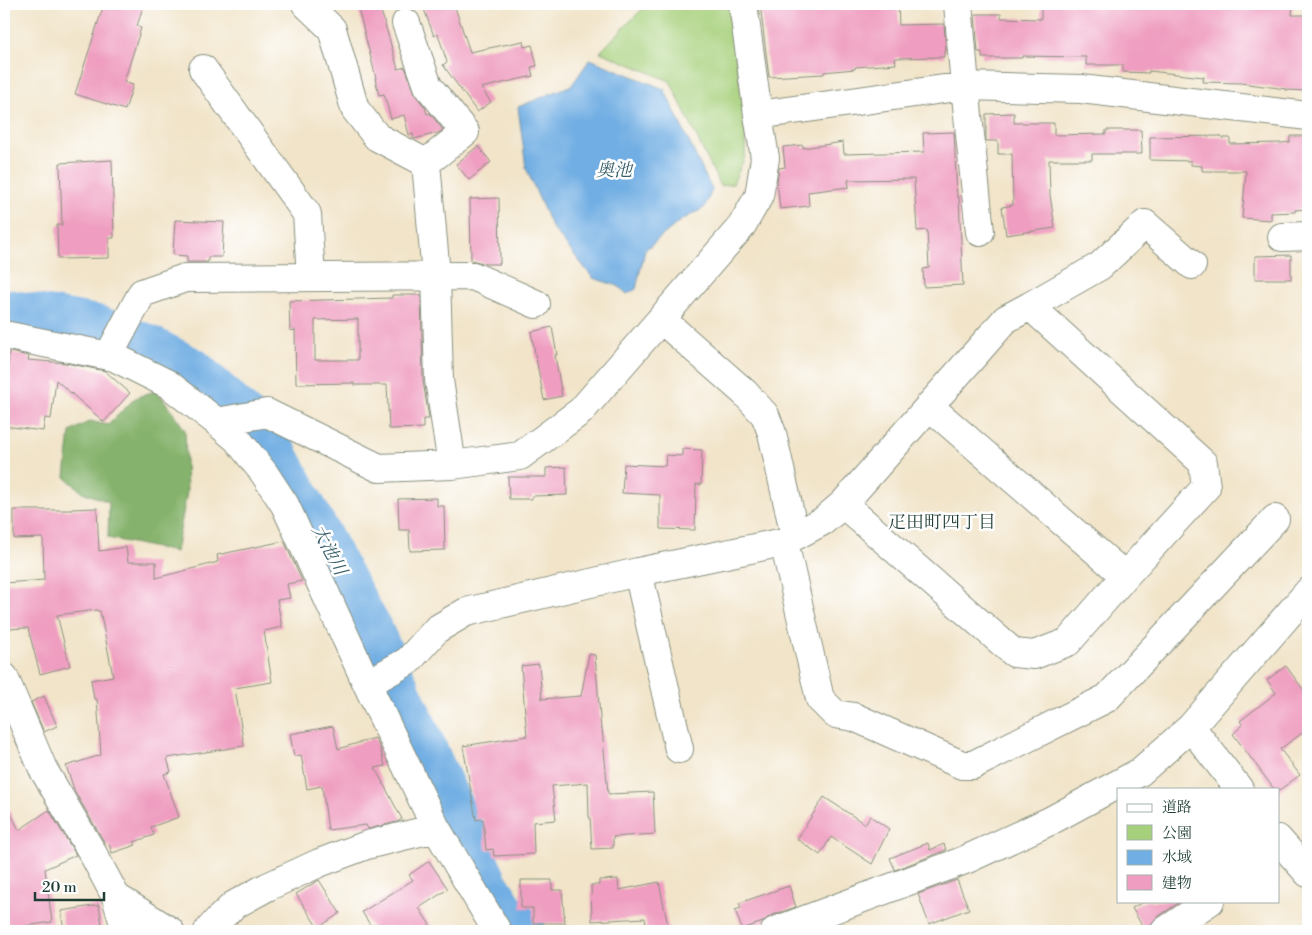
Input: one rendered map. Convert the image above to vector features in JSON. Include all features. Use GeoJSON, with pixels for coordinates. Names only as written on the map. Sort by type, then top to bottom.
{"type":"FeatureCollection","features":[{"type":"Feature","properties":{"kind":"street"},"geometry":{"type":"LineString","coordinates":[[306,4],[332,29],[355,109],[377,137],[426,163]]}},
{"type":"Feature","properties":{"kind":"street"},"geometry":{"type":"LineString","coordinates":[[225,420],[267,413],[379,468],[452,465],[520,456],[581,411],[742,227],[759,196],[765,158],[742,4]]}},
{"type":"Feature","properties":{"kind":"street"},"geometry":{"type":"LineString","coordinates":[[958,4],[980,232]]}},
{"type":"Feature","properties":{"kind":"street"},"geometry":{"type":"LineString","coordinates":[[406,23],[428,86],[466,132],[426,163]]}},
{"type":"Feature","properties":{"kind":"street"},"geometry":{"type":"LineString","coordinates":[[203,69],[307,214],[311,277]]}},
{"type":"Feature","properties":{"kind":"street"},"geometry":{"type":"LineString","coordinates":[[758,115],[965,86],[1081,89],[1308,116]]}},
{"type":"Feature","properties":{"kind":"street"},"geometry":{"type":"LineString","coordinates":[[426,163],[436,275],[439,380],[452,465]]}},
{"type":"Feature","properties":{"kind":"street"},"geometry":{"type":"LineString","coordinates":[[374,680],[408,661],[437,629],[466,612],[789,539],[823,521],[844,504],[1006,319],[1100,266],[1144,224],[1192,265]]}},
{"type":"Feature","properties":{"kind":"street"},"geometry":{"type":"LineString","coordinates":[[109,355],[142,293],[185,278],[473,276],[536,304]]}},
{"type":"Feature","properties":{"kind":"street"},"geometry":{"type":"LineString","coordinates":[[844,504],[1014,653],[1034,655],[1068,642],[1206,487],[1203,463],[1030,306]]}},
{"type":"Feature","properties":{"kind":"street"},"geometry":{"type":"LineString","coordinates":[[661,319],[745,393],[765,415],[772,433],[789,539],[820,699],[835,714],[854,717],[962,766],[973,764],[1107,698],[1126,680],[1275,519]]}},
{"type":"Feature","properties":{"kind":"street"},"geometry":{"type":"LineString","coordinates":[[4,335],[109,355],[168,384],[225,420],[285,505],[374,680],[436,828],[497,931]]}},
{"type":"Feature","properties":{"kind":"street"},"geometry":{"type":"LineString","coordinates":[[929,406],[1125,576]]}},
{"type":"Feature","properties":{"kind":"street"},"geometry":{"type":"LineString","coordinates":[[638,572],[679,749]]}},
{"type":"Feature","properties":{"kind":"street"},"geometry":{"type":"LineString","coordinates":[[775,931],[966,860],[1050,821],[1140,772],[1191,727],[1308,592]]}},
{"type":"Feature","properties":{"kind":"street"},"geometry":{"type":"LineString","coordinates":[[4,677],[43,769],[116,897],[126,931]]}},
{"type":"Feature","properties":{"kind":"street"},"geometry":{"type":"LineString","coordinates":[[1191,727],[1238,788]]}},
{"type":"Feature","properties":{"kind":"street"},"geometry":{"type":"LineString","coordinates":[[208,931],[234,905],[267,887],[319,863],[368,845],[436,828]]}},
{"type":"Feature","properties":{"kind":"street"},"geometry":{"type":"LineString","coordinates":[[1281,848],[1308,873]]}},
{"type":"Feature","properties":{"kind":"street"},"geometry":{"type":"LineString","coordinates":[[116,897],[170,931]]}},
{"type":"Feature","properties":{"kind":"street"},"geometry":{"type":"LineString","coordinates":[[1165,931],[1208,902]]}},
{"type":"Feature","properties":{"kind":"green space"},"geometry":{"type":"Polygon","coordinates":[[[647,4],[728,4],[746,126],[745,156],[733,184],[720,186],[670,81],[600,52],[647,4]]]}},
{"type":"Feature","properties":{"kind":"green space"},"geometry":{"type":"Polygon","coordinates":[[[157,390],[185,430],[187,492],[176,552],[108,538],[109,502],[82,492],[65,477],[70,432],[90,421],[108,425],[135,398],[157,390]]]}},
{"type":"Feature","properties":{"kind":"water","name":"奥池"},"geometry":{"type":"Polygon","coordinates":[[[590,59],[664,89],[712,190],[704,208],[680,221],[645,250],[636,289],[627,294],[618,286],[593,278],[551,226],[526,168],[518,107],[572,85],[590,59]]]}},
{"type":"Feature","properties":{"kind":"building"},"geometry":{"type":"Polygon","coordinates":[[[104,4],[144,4],[137,26],[141,28],[124,82],[133,85],[125,110],[75,94],[104,4]]]}},
{"type":"Feature","properties":{"kind":"building"},"geometry":{"type":"Polygon","coordinates":[[[357,4],[379,4],[398,69],[405,67],[416,96],[425,107],[427,114],[430,113],[443,130],[414,139],[413,134],[409,135],[404,115],[391,119],[384,94],[379,95],[357,4]]]}},
{"type":"Feature","properties":{"kind":"building"},"geometry":{"type":"Polygon","coordinates":[[[422,4],[454,4],[470,52],[523,41],[524,47],[532,45],[537,66],[531,67],[533,76],[481,88],[491,102],[477,112],[443,65],[447,62],[438,34],[434,36],[422,4]]]}},
{"type":"Feature","properties":{"kind":"building"},"geometry":{"type":"Polygon","coordinates":[[[760,4],[898,4],[899,25],[944,24],[946,51],[944,51],[944,57],[895,58],[896,64],[855,67],[855,69],[824,72],[824,74],[769,77],[760,4]]]}},
{"type":"Feature","properties":{"kind":"building"},"geometry":{"type":"Polygon","coordinates":[[[1041,4],[1293,5],[1292,15],[1308,15],[1308,91],[1286,90],[1241,83],[1203,82],[1204,77],[1149,71],[1149,73],[1123,72],[1123,65],[1086,65],[1086,57],[1022,56],[1022,58],[982,58],[982,52],[978,52],[975,14],[1001,14],[1001,18],[1041,19],[1041,4]]]}},
{"type":"Feature","properties":{"kind":"building"},"geometry":{"type":"Polygon","coordinates":[[[1014,113],[1014,123],[1054,123],[1054,135],[1106,134],[1106,130],[1141,130],[1142,154],[1092,154],[1092,160],[1049,160],[1050,195],[1055,228],[1006,235],[1002,207],[1013,205],[1012,154],[998,154],[998,141],[986,141],[986,114],[1014,113]]]}},
{"type":"Feature","properties":{"kind":"building"},"geometry":{"type":"Polygon","coordinates":[[[954,132],[963,285],[924,287],[923,269],[929,268],[927,230],[917,231],[914,179],[848,180],[849,187],[808,192],[809,206],[780,209],[777,181],[779,168],[785,167],[783,147],[803,145],[803,148],[843,142],[844,154],[924,152],[923,133],[954,132]]]}},
{"type":"Feature","properties":{"kind":"building"},"geometry":{"type":"Polygon","coordinates":[[[1221,136],[1222,138],[1230,138],[1230,144],[1281,143],[1290,142],[1290,136],[1308,136],[1308,209],[1295,210],[1295,212],[1271,213],[1271,220],[1242,218],[1246,171],[1202,171],[1202,166],[1191,165],[1191,161],[1150,160],[1150,137],[1221,136]]]}},
{"type":"Feature","properties":{"kind":"building"},"geometry":{"type":"Polygon","coordinates":[[[478,146],[491,162],[469,180],[456,164],[478,146]]]}},
{"type":"Feature","properties":{"kind":"building"},"geometry":{"type":"Polygon","coordinates":[[[112,160],[114,238],[109,238],[109,258],[58,259],[57,225],[62,225],[60,163],[112,160]]]}},
{"type":"Feature","properties":{"kind":"building"},"geometry":{"type":"Polygon","coordinates":[[[499,198],[500,264],[486,264],[471,260],[470,199],[499,198]]]}},
{"type":"Feature","properties":{"kind":"building"},"geometry":{"type":"Polygon","coordinates":[[[175,220],[224,222],[222,257],[208,257],[208,262],[187,262],[187,256],[173,255],[175,220]]]}},
{"type":"Feature","properties":{"kind":"building"},"geometry":{"type":"Polygon","coordinates":[[[1291,255],[1291,279],[1255,279],[1255,256],[1291,255]]]}},
{"type":"Feature","properties":{"kind":"building"},"geometry":{"type":"Polygon","coordinates":[[[392,295],[421,295],[423,381],[429,419],[423,419],[423,428],[389,429],[387,385],[354,385],[354,383],[296,384],[295,330],[290,331],[289,301],[392,298],[392,295]],[[358,319],[315,320],[315,360],[358,360],[358,319]]]}},
{"type":"Feature","properties":{"kind":"building"},"geometry":{"type":"Polygon","coordinates":[[[552,327],[562,396],[544,400],[531,332],[552,327]]]}},
{"type":"Feature","properties":{"kind":"building"},"geometry":{"type":"Polygon","coordinates":[[[9,352],[29,356],[28,360],[66,363],[105,371],[130,393],[104,422],[56,380],[51,419],[45,418],[43,431],[4,426],[9,352]]]}},
{"type":"Feature","properties":{"kind":"building"},"geometry":{"type":"Polygon","coordinates":[[[682,449],[702,450],[701,485],[696,484],[695,530],[660,529],[660,495],[622,493],[624,464],[665,466],[666,455],[682,456],[682,449]]]}},
{"type":"Feature","properties":{"kind":"building"},"geometry":{"type":"Polygon","coordinates":[[[566,467],[567,495],[532,496],[532,499],[509,499],[508,477],[546,477],[546,468],[566,467]]]}},
{"type":"Feature","properties":{"kind":"building"},"geometry":{"type":"Polygon","coordinates":[[[437,498],[437,506],[444,506],[445,550],[410,551],[409,530],[399,530],[398,499],[437,498]]]}},
{"type":"Feature","properties":{"kind":"building"},"geometry":{"type":"Polygon","coordinates":[[[97,508],[99,551],[126,547],[128,562],[156,562],[156,578],[218,562],[217,555],[284,541],[302,581],[287,584],[290,598],[277,600],[282,627],[264,631],[272,682],[235,688],[244,746],[167,758],[171,772],[164,774],[179,817],[151,827],[154,835],[134,842],[136,845],[112,853],[109,844],[106,845],[75,792],[66,766],[101,755],[97,699],[94,699],[91,680],[113,676],[100,611],[57,615],[70,666],[40,674],[28,628],[4,629],[4,583],[44,580],[43,538],[14,539],[14,510],[97,508]]]}},
{"type":"Feature","properties":{"kind":"building"},"geometry":{"type":"Polygon","coordinates":[[[589,654],[595,655],[608,793],[653,792],[655,834],[613,837],[613,848],[592,849],[588,783],[552,786],[556,820],[533,822],[534,854],[494,856],[493,849],[486,850],[483,819],[476,820],[463,746],[527,736],[521,666],[539,664],[542,699],[581,696],[589,654]]]}},
{"type":"Feature","properties":{"kind":"building"},"geometry":{"type":"Polygon","coordinates":[[[1286,666],[1308,696],[1308,729],[1280,749],[1300,775],[1280,790],[1280,788],[1273,788],[1233,734],[1243,725],[1240,721],[1276,693],[1267,680],[1286,666]]]}},
{"type":"Feature","properties":{"kind":"building"},"geometry":{"type":"Polygon","coordinates":[[[44,696],[57,726],[44,732],[31,702],[44,696]]]}},
{"type":"Feature","properties":{"kind":"building"},"geometry":{"type":"Polygon","coordinates":[[[333,726],[338,749],[375,738],[385,766],[375,768],[402,819],[368,829],[366,825],[328,830],[322,786],[307,789],[301,755],[294,756],[290,734],[333,726]]]}},
{"type":"Feature","properties":{"kind":"building"},"geometry":{"type":"Polygon","coordinates":[[[824,797],[865,824],[870,816],[889,829],[872,864],[831,837],[820,855],[797,839],[824,797]]]}},
{"type":"Feature","properties":{"kind":"building"},"geometry":{"type":"Polygon","coordinates":[[[4,800],[19,830],[49,810],[76,855],[45,869],[52,922],[6,929],[4,917],[4,800]]]}},
{"type":"Feature","properties":{"kind":"building"},"geometry":{"type":"Polygon","coordinates":[[[928,843],[930,850],[944,844],[946,850],[895,870],[890,858],[928,843]]]}},
{"type":"Feature","properties":{"kind":"building"},"geometry":{"type":"Polygon","coordinates":[[[429,861],[448,889],[419,908],[434,931],[374,931],[362,912],[413,880],[409,875],[429,861]]]}},
{"type":"Feature","properties":{"kind":"building"},"geometry":{"type":"Polygon","coordinates":[[[618,879],[619,890],[659,882],[669,931],[647,931],[645,918],[592,921],[591,885],[599,885],[599,880],[618,879]]]}},
{"type":"Feature","properties":{"kind":"building"},"geometry":{"type":"Polygon","coordinates":[[[319,880],[340,913],[318,928],[296,894],[319,880]]]}},
{"type":"Feature","properties":{"kind":"building"},"geometry":{"type":"Polygon","coordinates":[[[521,880],[552,880],[552,890],[562,890],[565,923],[533,923],[533,908],[521,908],[521,880]]]}},
{"type":"Feature","properties":{"kind":"building"},"geometry":{"type":"Polygon","coordinates":[[[957,880],[969,909],[929,924],[918,894],[957,880]]]}},
{"type":"Feature","properties":{"kind":"building"},"geometry":{"type":"Polygon","coordinates":[[[789,886],[796,907],[742,929],[735,910],[741,908],[739,903],[789,886]]]}},
{"type":"Feature","properties":{"kind":"building"},"geometry":{"type":"Polygon","coordinates":[[[1143,902],[1180,902],[1156,918],[1150,928],[1145,931],[1132,908],[1143,902]]]}},
{"type":"Feature","properties":{"kind":"building"},"geometry":{"type":"Polygon","coordinates":[[[99,905],[103,931],[64,931],[61,911],[99,905]]]}},
{"type":"Feature","properties":{"kind":"waterway","name":"大池川"},"geometry":{"type":"LineString","coordinates":[[4,309],[95,325],[144,343],[193,368],[268,437],[374,633],[488,884],[506,912],[526,931]]}},
{"type":"Feature","properties":{"kind":"district","name":"疋田町四丁目"},"geometry":{"type":"Point","coordinates":[942,522]}}]}
